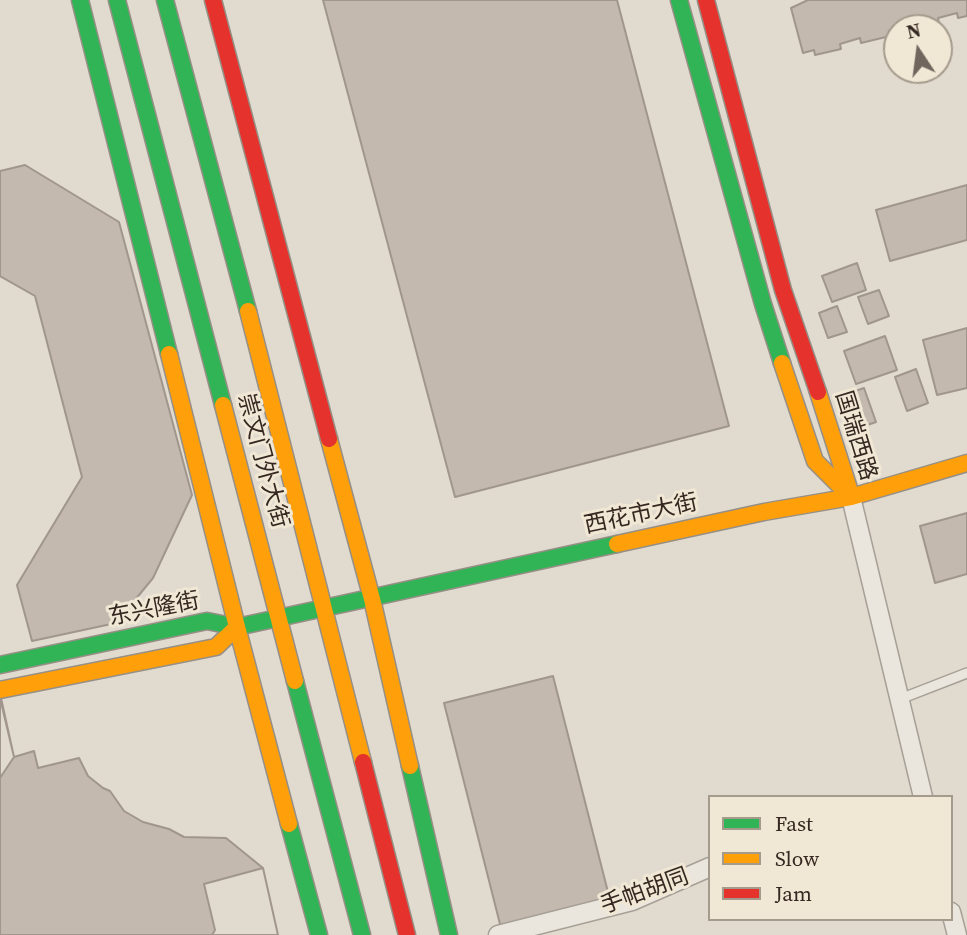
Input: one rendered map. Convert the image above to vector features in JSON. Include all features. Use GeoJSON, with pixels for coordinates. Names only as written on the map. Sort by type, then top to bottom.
{"type":"FeatureCollection","features":[{"type":"Feature","properties":{"kind":"street"},"geometry":{"type":"LineString","coordinates":[[80,0],[237,627],[319,935]]}},
{"type":"Feature","properties":{"kind":"street","name":"崇文门外大街"},"geometry":{"type":"LineString","coordinates":[[117,0],[362,935]]}},
{"type":"Feature","properties":{"kind":"street","name":"崇文门外大街"},"geometry":{"type":"LineString","coordinates":[[165,0],[261,361],[407,935]]}},
{"type":"Feature","properties":{"kind":"street"},"geometry":{"type":"LineString","coordinates":[[214,0],[372,599],[449,935]]}},
{"type":"Feature","properties":{"kind":"street","name":"国瑞西路"},"geometry":{"type":"LineString","coordinates":[[680,0],[763,304],[815,461],[851,497]]}},
{"type":"Feature","properties":{"kind":"street","name":"国瑞西路"},"geometry":{"type":"LineString","coordinates":[[706,0],[783,290],[837,446],[851,497]]}},
{"type":"Feature","properties":{"kind":"street","name":"西花市大街"},"geometry":{"type":"LineString","coordinates":[[237,627],[751,515],[851,497],[967,463]]}},
{"type":"Feature","properties":{"kind":"street"},"geometry":{"type":"LineString","coordinates":[[851,497],[923,795]]}},
{"type":"Feature","properties":{"kind":"street","name":"东兴隆街"},"geometry":{"type":"LineString","coordinates":[[0,665],[207,621],[237,627]]}},
{"type":"Feature","properties":{"kind":"street","name":"东兴隆街"},"geometry":{"type":"LineString","coordinates":[[0,690],[216,647],[237,627]]}},
{"type":"Feature","properties":{"kind":"street","name":"手帕胡同"},"geometry":{"type":"LineString","coordinates":[[498,935],[632,901],[708,868]]}},
{"type":"Feature","properties":{"kind":"lane"},"geometry":{"type":"LineString","coordinates":[[900,699],[967,673]]}},
{"type":"Feature","properties":{"kind":"building"},"geometry":{"type":"Polygon","coordinates":[[[323,0],[617,0],[729,426],[455,497],[323,0]]]}},
{"type":"Feature","properties":{"kind":"building"},"geometry":{"type":"Polygon","coordinates":[[[808,0],[967,0],[967,16],[958,18],[957,13],[883,14],[883,38],[861,43],[860,38],[840,44],[841,49],[815,55],[814,50],[803,53],[791,8],[808,0]]]}},
{"type":"Feature","properties":{"kind":"building"},"geometry":{"type":"Polygon","coordinates":[[[25,165],[119,222],[192,495],[153,578],[116,623],[32,641],[17,585],[82,477],[35,296],[0,276],[0,171],[25,165]]]}},
{"type":"Feature","properties":{"kind":"building"},"geometry":{"type":"Polygon","coordinates":[[[967,185],[967,240],[890,261],[876,210],[967,185]]]}},
{"type":"Feature","properties":{"kind":"building"},"geometry":{"type":"Polygon","coordinates":[[[857,263],[866,290],[832,302],[822,276],[857,263]]]}},
{"type":"Feature","properties":{"kind":"building"},"geometry":{"type":"Polygon","coordinates":[[[879,290],[889,316],[868,324],[858,297],[879,290]]]}},
{"type":"Feature","properties":{"kind":"building"},"geometry":{"type":"Polygon","coordinates":[[[837,306],[847,332],[828,338],[819,313],[837,306]]]}},
{"type":"Feature","properties":{"kind":"building"},"geometry":{"type":"Polygon","coordinates":[[[967,328],[967,388],[937,395],[923,340],[967,328]]]}},
{"type":"Feature","properties":{"kind":"building"},"geometry":{"type":"Polygon","coordinates":[[[885,336],[897,370],[856,384],[844,351],[885,336]]]}},
{"type":"Feature","properties":{"kind":"building"},"geometry":{"type":"Polygon","coordinates":[[[916,369],[928,403],[907,411],[895,377],[916,369]]]}},
{"type":"Feature","properties":{"kind":"building"},"geometry":{"type":"Polygon","coordinates":[[[864,388],[876,422],[856,429],[844,395],[864,388]]]}},
{"type":"Feature","properties":{"kind":"building"},"geometry":{"type":"Polygon","coordinates":[[[967,513],[967,574],[935,583],[920,526],[967,513]]]}},
{"type":"Feature","properties":{"kind":"building"},"geometry":{"type":"Polygon","coordinates":[[[553,676],[610,900],[501,928],[444,703],[553,676]]]}},
{"type":"Feature","properties":{"kind":"building"},"geometry":{"type":"Polygon","coordinates":[[[0,698],[14,757],[34,751],[38,768],[79,758],[88,776],[110,791],[124,811],[143,822],[169,829],[184,837],[226,838],[263,868],[278,935],[0,935],[0,698]]]}},
{"type":"Feature","properties":{"kind":"building"},"geometry":{"type":"Polygon","coordinates":[[[0,698],[14,757],[0,778],[0,698]]]}},
{"type":"Feature","properties":{"kind":"building"},"geometry":{"type":"Polygon","coordinates":[[[263,868],[278,935],[212,935],[215,930],[204,884],[263,868]]]}},
{"type":"Feature","properties":{"kind":"traffic: fast"},"geometry":{"type":"LineString","coordinates":[[80,0],[169,354]]}},
{"type":"Feature","properties":{"kind":"traffic: fast"},"geometry":{"type":"LineString","coordinates":[[117,0],[223,405]]}},
{"type":"Feature","properties":{"kind":"traffic: fast"},"geometry":{"type":"LineString","coordinates":[[165,0],[248,311]]}},
{"type":"Feature","properties":{"kind":"traffic: fast"},"geometry":{"type":"LineString","coordinates":[[679,0],[763,304],[782,363]]}},
{"type":"Feature","properties":{"kind":"traffic: fast"},"geometry":{"type":"LineString","coordinates":[[0,665],[207,621],[237,627],[617,544]]}},
{"type":"Feature","properties":{"kind":"traffic: fast"},"geometry":{"type":"LineString","coordinates":[[295,681],[362,935]]}},
{"type":"Feature","properties":{"kind":"traffic: fast"},"geometry":{"type":"LineString","coordinates":[[410,766],[449,935]]}},
{"type":"Feature","properties":{"kind":"traffic: fast"},"geometry":{"type":"LineString","coordinates":[[289,824],[319,935]]}},
{"type":"Feature","properties":{"kind":"traffic: slow"},"geometry":{"type":"LineString","coordinates":[[248,311],[363,762]]}},
{"type":"Feature","properties":{"kind":"traffic: slow"},"geometry":{"type":"LineString","coordinates":[[169,354],[289,824]]}},
{"type":"Feature","properties":{"kind":"traffic: slow"},"geometry":{"type":"LineString","coordinates":[[782,363],[815,461],[851,497]]}},
{"type":"Feature","properties":{"kind":"traffic: slow"},"geometry":{"type":"LineString","coordinates":[[818,392],[851,495]]}},
{"type":"Feature","properties":{"kind":"traffic: slow"},"geometry":{"type":"LineString","coordinates":[[223,405],[295,681]]}},
{"type":"Feature","properties":{"kind":"traffic: slow"},"geometry":{"type":"LineString","coordinates":[[329,439],[372,599],[410,766]]}},
{"type":"Feature","properties":{"kind":"traffic: slow"},"geometry":{"type":"LineString","coordinates":[[617,544],[764,512],[851,497],[967,463]]}},
{"type":"Feature","properties":{"kind":"traffic: slow"},"geometry":{"type":"LineString","coordinates":[[0,690],[216,647],[237,627]]}},
{"type":"Feature","properties":{"kind":"traffic: jam"},"geometry":{"type":"LineString","coordinates":[[213,0],[329,439]]}},
{"type":"Feature","properties":{"kind":"traffic: jam"},"geometry":{"type":"LineString","coordinates":[[706,0],[783,290],[818,392]]}},
{"type":"Feature","properties":{"kind":"traffic: jam"},"geometry":{"type":"LineString","coordinates":[[363,762],[407,935]]}}]}
